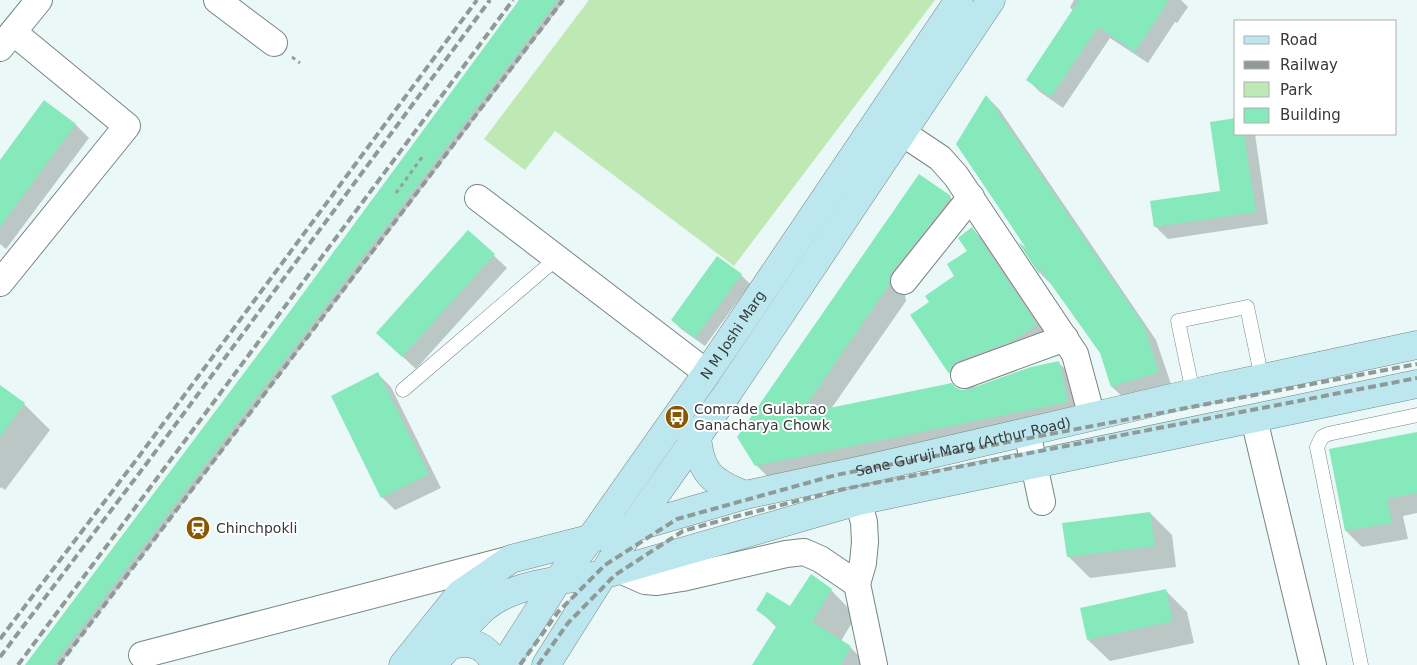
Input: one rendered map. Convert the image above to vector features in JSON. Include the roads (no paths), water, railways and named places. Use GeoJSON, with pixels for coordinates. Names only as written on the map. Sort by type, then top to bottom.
{"type":"FeatureCollection","features":[{"type":"Feature","properties":{"kind":"main road","name":"N M Joshi Marg"},"geometry":{"type":"LineString","coordinates":[[546,665],[611,572],[632,528],[697,436],[891,125],[959,0]]}},
{"type":"Feature","properties":{"kind":"main road","name":"N M Joshi Marg"},"geometry":{"type":"LineString","coordinates":[[504,665],[558,580],[591,538],[707,373],[891,125],[991,0]]}},
{"type":"Feature","properties":{"kind":"main road","name":"Sane Guruji Marg (Arthur Road)"},"geometry":{"type":"LineString","coordinates":[[510,559],[632,528],[745,495],[1193,393],[1417,346]]}},
{"type":"Feature","properties":{"kind":"main road"},"geometry":{"type":"LineString","coordinates":[[1270,377],[1285,412]]}},
{"type":"Feature","properties":{"kind":"main road"},"geometry":{"type":"LineString","coordinates":[[441,655],[485,607],[511,592],[558,580],[611,572],[858,501],[1417,384]]}},
{"type":"Feature","properties":{"kind":"main road"},"geometry":{"type":"LineString","coordinates":[[674,420],[697,436],[698,455],[705,469],[725,487],[745,495]]}},
{"type":"Feature","properties":{"kind":"main road"},"geometry":{"type":"LineString","coordinates":[[958,448],[965,478]]}},
{"type":"Feature","properties":{"kind":"main road"},"geometry":{"type":"LineString","coordinates":[[403,665],[460,594],[510,559]]}},
{"type":"Feature","properties":{"kind":"main road"},"geometry":{"type":"LineString","coordinates":[[441,655],[461,642],[475,645],[486,651],[495,665]]}},
{"type":"Feature","properties":{"kind":"street"},"geometry":{"type":"LineString","coordinates":[[0,283],[127,126],[6,40],[39,0]]}},
{"type":"Feature","properties":{"kind":"street"},"geometry":{"type":"LineString","coordinates":[[217,0],[274,43]]}},
{"type":"Feature","properties":{"kind":"street"},"geometry":{"type":"LineString","coordinates":[[891,125],[940,158],[971,197],[1075,354],[1092,417]]}},
{"type":"Feature","properties":{"kind":"street"},"geometry":{"type":"LineString","coordinates":[[904,281],[971,197]]}},
{"type":"Feature","properties":{"kind":"street"},"geometry":{"type":"LineString","coordinates":[[478,198],[707,373]]}},
{"type":"Feature","properties":{"kind":"street"},"geometry":{"type":"LineString","coordinates":[[964,375],[1065,338]]}},
{"type":"Feature","properties":{"kind":"street"},"geometry":{"type":"LineString","coordinates":[[1254,418],[1313,665]]}},
{"type":"Feature","properties":{"kind":"street"},"geometry":{"type":"LineString","coordinates":[[1027,432],[1042,502]]}},
{"type":"Feature","properties":{"kind":"street"},"geometry":{"type":"LineString","coordinates":[[858,501],[864,522],[866,542],[857,584],[874,665]]}},
{"type":"Feature","properties":{"kind":"street"},"geometry":{"type":"LineString","coordinates":[[611,572],[645,582],[657,582],[786,554],[804,552],[820,559],[857,584]]}},
{"type":"Feature","properties":{"kind":"street"},"geometry":{"type":"LineString","coordinates":[[142,655],[510,559]]}},
{"type":"Feature","properties":{"kind":"lane"},"geometry":{"type":"LineString","coordinates":[[403,390],[557,258]]}},
{"type":"Feature","properties":{"kind":"lane"},"geometry":{"type":"LineString","coordinates":[[1193,393],[1178,321],[1247,307],[1270,377]]}},
{"type":"Feature","properties":{"kind":"lane"},"geometry":{"type":"LineString","coordinates":[[1361,665],[1317,447],[1322,437],[1328,434],[1417,415]]}},
{"type":"Feature","properties":{"kind":"railway"},"geometry":{"type":"LineString","coordinates":[[0,639],[140,455],[477,0]]}},
{"type":"Feature","properties":{"kind":"railway"},"geometry":{"type":"LineString","coordinates":[[0,657],[150,459],[490,0]]}},
{"type":"Feature","properties":{"kind":"railway"},"geometry":{"type":"LineString","coordinates":[[18,665],[513,0]]}},
{"type":"Feature","properties":{"kind":"railway"},"geometry":{"type":"LineString","coordinates":[[59,665],[563,0]]}},
{"type":"Feature","properties":{"kind":"railway"},"geometry":{"type":"LineString","coordinates":[[520,665],[558,612],[605,565],[677,519],[836,475],[1417,364]]}},
{"type":"Feature","properties":{"kind":"railway"},"geometry":{"type":"LineString","coordinates":[[538,665],[568,623],[615,575],[683,531],[844,489],[1417,378]]}},
{"type":"Feature","properties":{"kind":"place","name":"Comrade Gulabrao Ganacharya Chowk"},"geometry":{"type":"Point","coordinates":[677,417]}},
{"type":"Feature","properties":{"kind":"place","name":"Chinchpokli"},"geometry":{"type":"Point","coordinates":[198,528]}}]}
